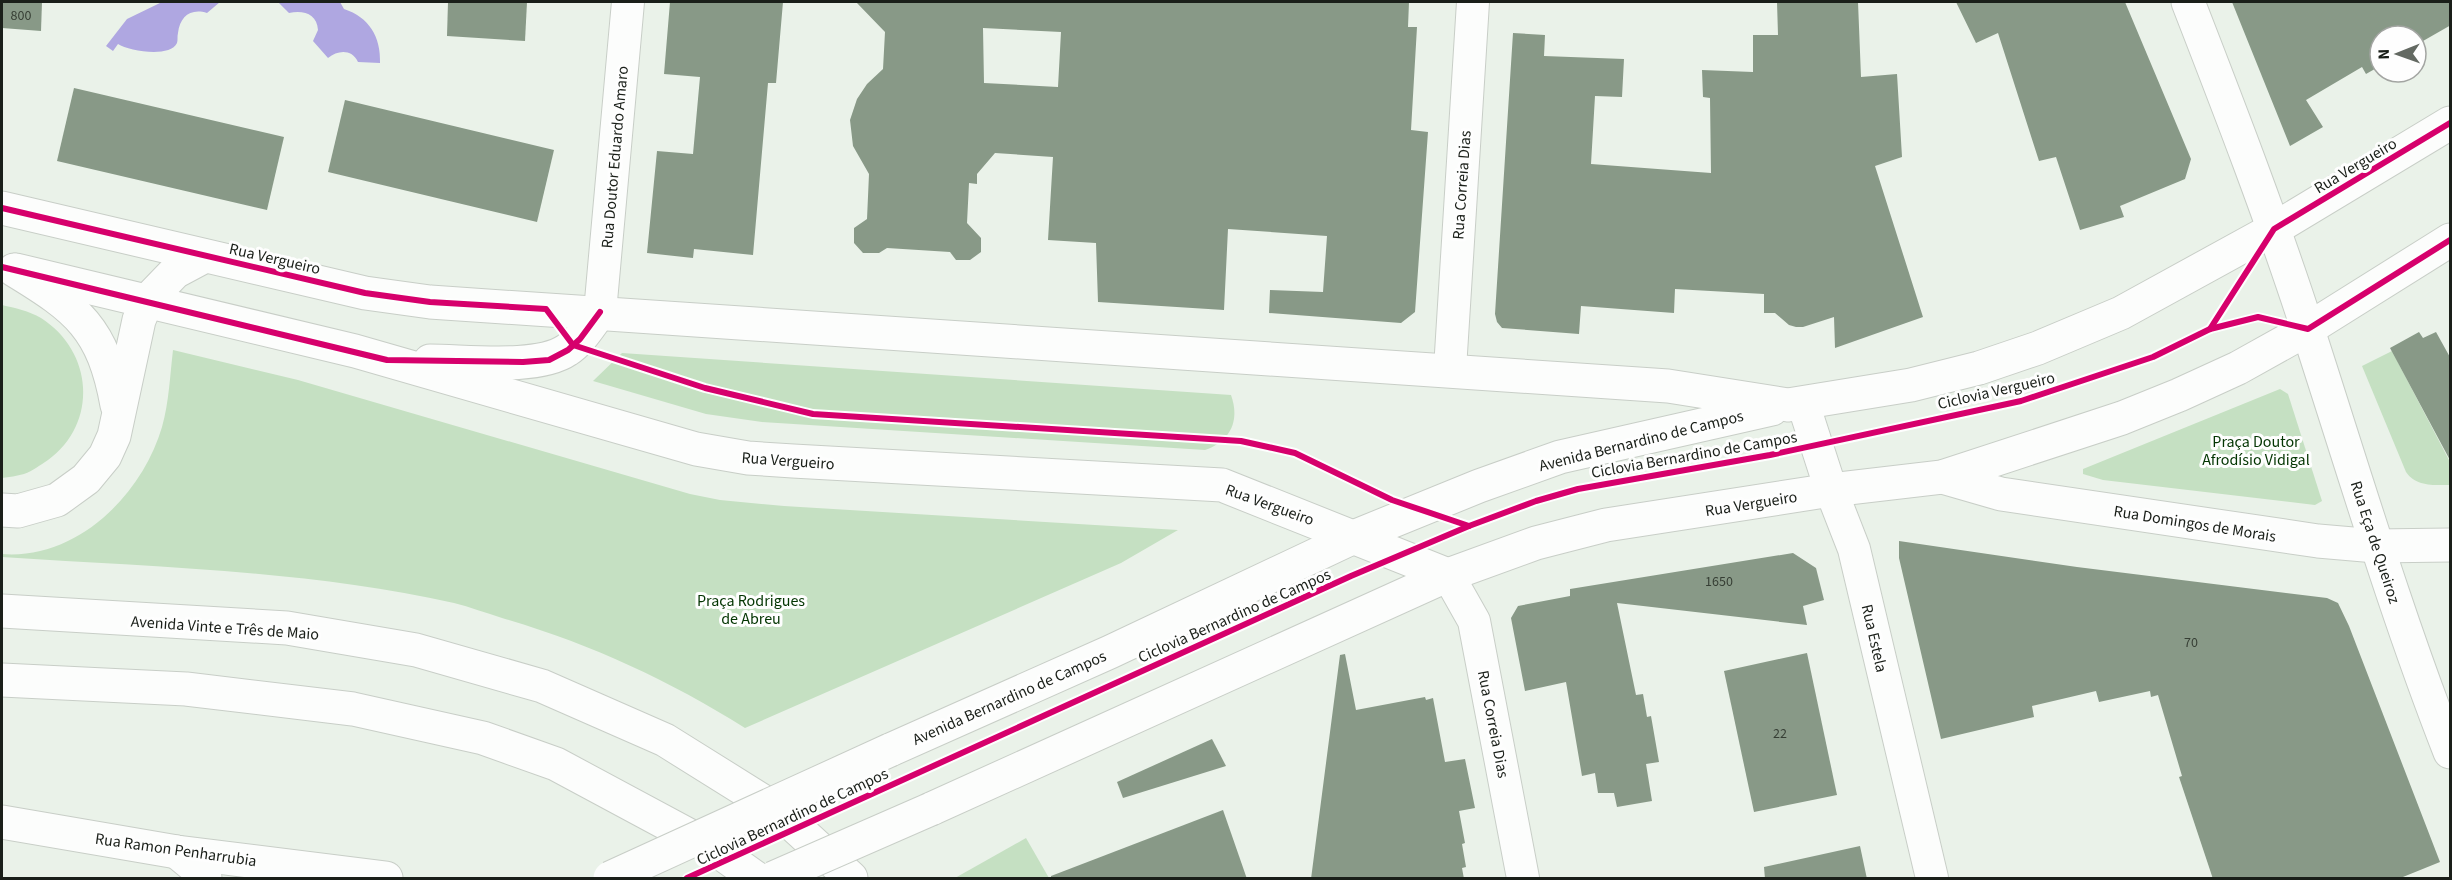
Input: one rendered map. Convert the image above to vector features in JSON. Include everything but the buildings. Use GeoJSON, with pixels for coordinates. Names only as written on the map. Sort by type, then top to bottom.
{"type":"FeatureCollection","features":[{"type":"Feature","properties":{"kind":"main road","name":"Rua Eça de Queiroz"},"geometry":{"type":"LineString","coordinates":[[2188,2],[2274,230],[2308,329],[2376,546],[2427,692],[2451,752]]}},
{"type":"Feature","properties":{"kind":"main road","name":"Rua Vergueiro"},"geometry":{"type":"LineString","coordinates":[[2,208],[365,293],[430,302],[1450,369],[1668,386],[1795,404],[1911,385],[1978,369],[2038,348],[2121,313],[2274,230],[2451,123]]}},
{"type":"Feature","properties":{"kind":"main road","name":"Rua Vergueiro"},"geometry":{"type":"LineString","coordinates":[[8,268],[387,360],[696,449],[722,454],[804,462],[1222,485],[1448,575],[1536,543],[1606,525],[1832,490],[1942,477],[2122,418],[2238,368],[2308,329],[2451,240]]}},
{"type":"Feature","properties":{"kind":"main road"},"geometry":{"type":"LineString","coordinates":[[2,510],[18,511],[57,500],[86,478],[105,456],[114,436],[139,320],[147,301],[176,272],[206,256]]}},
{"type":"Feature","properties":{"kind":"main road"},"geometry":{"type":"LineString","coordinates":[[8,268],[64,301],[90,329],[112,376],[118,415]]}},
{"type":"Feature","properties":{"kind":"main road"},"geometry":{"type":"LineString","coordinates":[[387,360],[523,362],[549,360],[573,345],[600,312]]}},
{"type":"Feature","properties":{"kind":"main road","name":"Avenida Bernardino de Campos"},"geometry":{"type":"LineString","coordinates":[[610,879],[1110,652],[1356,537],[1479,486],[1560,457],[1795,404]]}},
{"type":"Feature","properties":{"kind":"main road","name":"Rua Domingos de Morais"},"geometry":{"type":"LineString","coordinates":[[1942,477],[2001,494],[2318,541],[2376,546],[2451,545]]}},
{"type":"Feature","properties":{"kind":"main road"},"geometry":{"type":"LineString","coordinates":[[773,879],[1448,575]]}},
{"type":"Feature","properties":{"kind":"main road","name":"Avenida Vinte e Três de Maio"},"geometry":{"type":"LineString","coordinates":[[2,611],[286,628],[416,650],[542,686],[665,740],[777,810],[851,879]]}},
{"type":"Feature","properties":{"kind":"main road"},"geometry":{"type":"LineString","coordinates":[[2,680],[186,689],[353,709],[483,738],[556,764],[718,850],[756,879]]}},
{"type":"Feature","properties":{"kind":"main road","name":"Rua Ramon Penharrubia"},"geometry":{"type":"LineString","coordinates":[[2,822],[177,852],[386,879]]}},
{"type":"Feature","properties":{"kind":"main road"},"geometry":{"type":"LineString","coordinates":[[177,852],[201,871],[205,879]]}},
{"type":"Feature","properties":{"kind":"street","name":"Rua Doutor Eduardo Amaro"},"geometry":{"type":"LineString","coordinates":[[600,312],[628,2]]}},
{"type":"Feature","properties":{"kind":"street","name":"Rua Correia Dias"},"geometry":{"type":"LineString","coordinates":[[1450,369],[1473,2]]}},
{"type":"Feature","properties":{"kind":"street","name":"Rua Estela"},"geometry":{"type":"LineString","coordinates":[[1795,404],[1832,490],[1854,549],[1932,879]]}},
{"type":"Feature","properties":{"kind":"street","name":"Rua Correia Dias"},"geometry":{"type":"LineString","coordinates":[[1448,575],[1474,621],[1523,879]]}},
{"type":"Feature","properties":{"kind":"green space"},"geometry":{"type":"Polygon","coordinates":[[[2,305],[41,318],[58,332],[71,349],[80,368],[83,388],[82,408],[76,427],[64,445],[48,460],[30,471],[2,478],[2,305]]]}},
{"type":"Feature","properties":{"kind":"green space","name":"Praça Rodrigues de Abreu"},"geometry":{"type":"Polygon","coordinates":[[[173,350],[298,380],[690,494],[720,500],[784,506],[1178,530],[1121,563],[745,728],[687,694],[597,651],[454,603],[342,583],[229,571],[2,557],[2,554],[30,553],[56,546],[80,534],[103,518],[122,499],[139,476],[162,427],[168,398],[173,350]]]}},
{"type":"Feature","properties":{"kind":"green space"},"geometry":{"type":"Polygon","coordinates":[[[2392,351],[2450,462],[2450,485],[2420,483],[2406,472],[2362,366],[2392,351]]]}},
{"type":"Feature","properties":{"kind":"green space"},"geometry":{"type":"Polygon","coordinates":[[[622,353],[1231,395],[1234,404],[1234,421],[1221,441],[1205,450],[762,422],[706,414],[593,381],[622,353]]]}},
{"type":"Feature","properties":{"kind":"green space","name":"Praça Doutor Afrodísio Vidigal"},"geometry":{"type":"Polygon","coordinates":[[[2280,389],[2288,394],[2322,501],[2315,505],[2103,480],[2083,474],[2083,469],[2280,389]]]}},
{"type":"Feature","properties":{"kind":"green space"},"geometry":{"type":"Polygon","coordinates":[[[1026,838],[1049,878],[955,878],[1026,838]]]}},
{"type":"Feature","properties":{"kind":"shaded area"},"geometry":{"type":"Polygon","coordinates":[[[162,2],[220,2],[207,13],[196,12],[187,15],[181,22],[177,43],[173,48],[149,52],[118,44],[113,51],[106,46],[127,19],[162,2]]]}},
{"type":"Feature","properties":{"kind":"shaded area"},"geometry":{"type":"Polygon","coordinates":[[[278,2],[340,2],[344,9],[360,17],[372,29],[378,45],[380,63],[358,62],[352,55],[344,52],[336,53],[328,58],[313,41],[318,30],[315,20],[309,14],[289,13],[278,2]]]}},
{"type":"Feature","properties":{"kind":"cycle path"},"geometry":{"type":"LineString","coordinates":[[2210,329],[2274,229],[2450,123]]}},
{"type":"Feature","properties":{"kind":"cycle path"},"geometry":{"type":"LineString","coordinates":[[2,208],[365,293],[430,302],[546,309],[573,345],[705,388],[813,414],[1241,441],[1295,453],[1392,500],[1469,526]]}},
{"type":"Feature","properties":{"kind":"cycle path","name":"Ciclovia Vergueiro"},"geometry":{"type":"LineString","coordinates":[[687,878],[1351,576],[1469,526],[1536,501],[1578,489],[1770,455],[2021,401],[2153,357],[2210,329],[2258,317],[2308,329],[2450,240]]}},
{"type":"Feature","properties":{"kind":"cycle path"},"geometry":{"type":"LineString","coordinates":[[2,267],[387,360],[523,362],[549,360],[568,350],[580,339],[600,312]]}}]}
